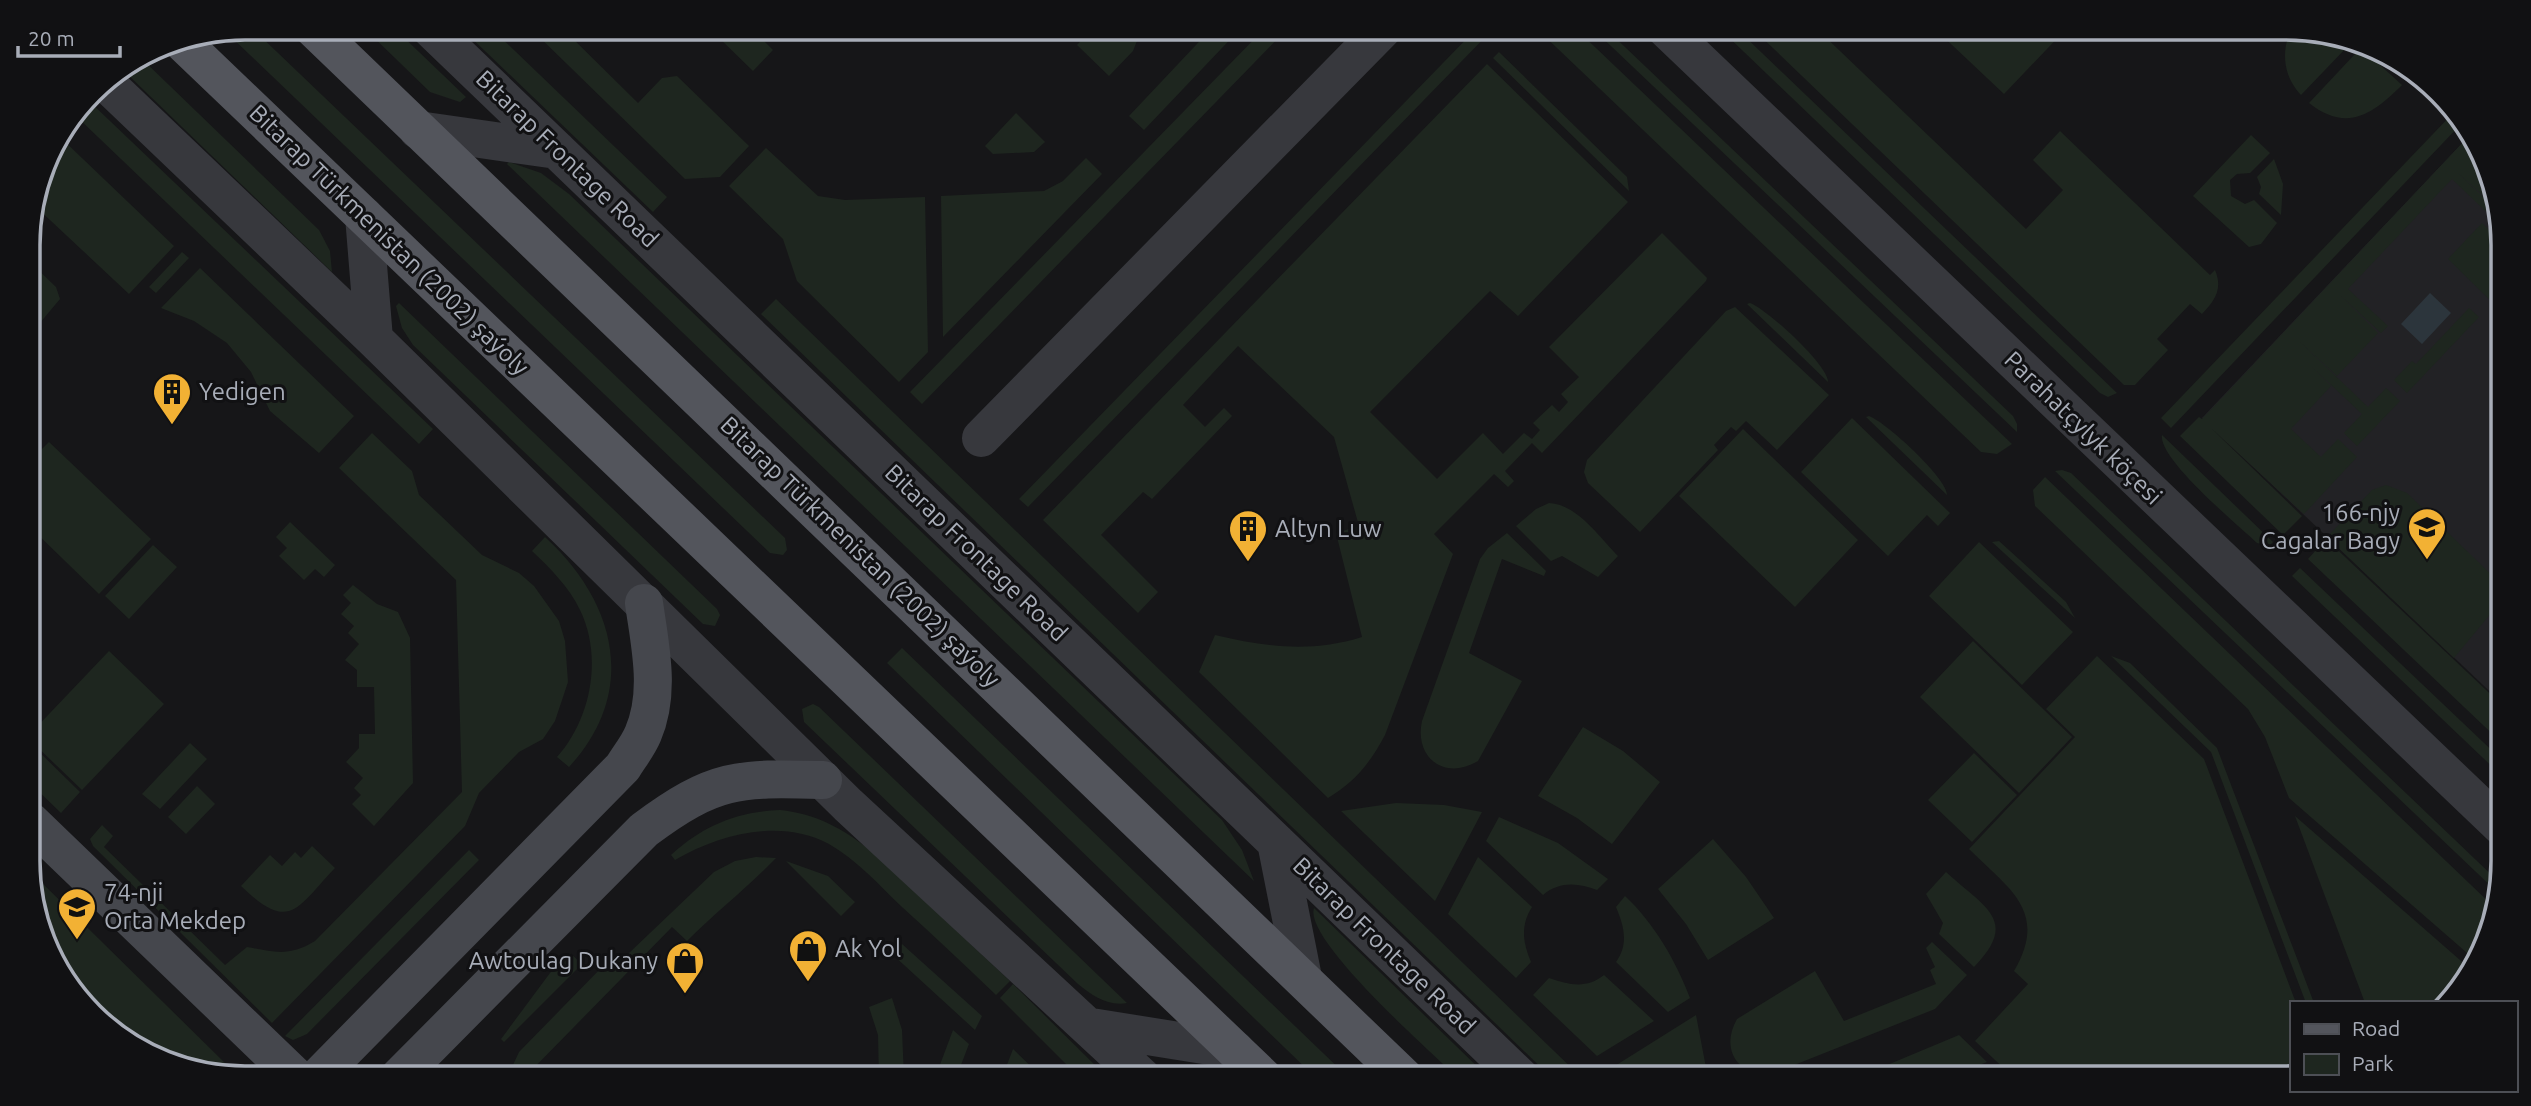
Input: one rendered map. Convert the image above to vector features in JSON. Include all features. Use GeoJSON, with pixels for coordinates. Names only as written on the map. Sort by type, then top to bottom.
{"type":"FeatureCollection","features":[{"type":"Feature","properties":{"kind":"main road","name":"Bitarap Türkmenistan (2002) şaýoly"},"geometry":{"type":"LineString","coordinates":[[325,40],[1392,1065]]}},
{"type":"Feature","properties":{"kind":"main road","name":"Bitarap Türkmenistan (2002) şaýoly"},"geometry":{"type":"LineString","coordinates":[[189,48],[1251,1066]]}},
{"type":"Feature","properties":{"kind":"street","name":"Bitarap Frontage Road"},"geometry":{"type":"LineString","coordinates":[[442,40],[1508,1065]]}},
{"type":"Feature","properties":{"kind":"street"},"geometry":{"type":"LineString","coordinates":[[981,438],[1372,40]]}},
{"type":"Feature","properties":{"kind":"street","name":"Parahatçylyk köçesi"},"geometry":{"type":"LineString","coordinates":[[1678,40],[2491,817]]}},
{"type":"Feature","properties":{"kind":"street"},"geometry":{"type":"LineString","coordinates":[[112,89],[374,339],[823,780],[1130,1066]]}},
{"type":"Feature","properties":{"kind":"street"},"geometry":{"type":"LineString","coordinates":[[418,130],[557,150]]}},
{"type":"Feature","properties":{"kind":"street"},"geometry":{"type":"LineString","coordinates":[[364,216],[374,339]]}},
{"type":"Feature","properties":{"kind":"street"},"geometry":{"type":"LineString","coordinates":[[329,1066],[622,767],[643,734],[652,702],[653,668],[643,603]]}},
{"type":"Feature","properties":{"kind":"street"},"geometry":{"type":"LineString","coordinates":[[410,1066],[644,830],[670,811],[701,791],[733,781],[823,780]]}},
{"type":"Feature","properties":{"kind":"street"},"geometry":{"type":"LineString","coordinates":[[40,831],[285,1066]]}},
{"type":"Feature","properties":{"kind":"street"},"geometry":{"type":"LineString","coordinates":[[1276,842],[1303,978]]}},
{"type":"Feature","properties":{"kind":"street"},"geometry":{"type":"LineString","coordinates":[[1091,1027],[1235,1050]]}},
{"type":"Feature","properties":{"kind":"shaded area","name":"166-njy Cagalar Bagy"},"geometry":{"type":"Polygon","coordinates":[[[2463,143],[2484,192],[2491,245],[2491,693],[2202,418],[2463,143]]]}},
{"type":"Feature","properties":{"kind":"shaded area"},"geometry":{"type":"Polygon","coordinates":[[[2430,293],[2451,313],[2422,344],[2401,324],[2430,293]]]}},
{"type":"Feature","properties":{"kind":"green space"},"geometry":{"type":"Polygon","coordinates":[[[265,40],[785,538],[787,550],[783,555],[770,553],[235,41],[265,40]]]}},
{"type":"Feature","properties":{"kind":"green space"},"geometry":{"type":"Polygon","coordinates":[[[376,40],[407,40],[466,97],[460,102],[430,92],[376,40]]]}},
{"type":"Feature","properties":{"kind":"green space"},"geometry":{"type":"Polygon","coordinates":[[[474,40],[503,40],[667,197],[653,212],[474,40]]]}},
{"type":"Feature","properties":{"kind":"green space"},"geometry":{"type":"Polygon","coordinates":[[[542,40],[574,40],[638,103],[662,78],[677,76],[749,146],[720,177],[685,179],[542,40]]]}},
{"type":"Feature","properties":{"kind":"green space"},"geometry":{"type":"Polygon","coordinates":[[[721,40],[763,40],[773,50],[753,71],[721,40]]]}},
{"type":"Feature","properties":{"kind":"green space"},"geometry":{"type":"Polygon","coordinates":[[[1082,40],[1137,40],[1133,51],[1109,76],[1077,45],[1082,40]]]}},
{"type":"Feature","properties":{"kind":"green space"},"geometry":{"type":"Polygon","coordinates":[[[1201,40],[1230,40],[1144,130],[1129,116],[1201,40]]]}},
{"type":"Feature","properties":{"kind":"green space"},"geometry":{"type":"Polygon","coordinates":[[[1253,40],[1276,40],[922,404],[910,392],[1253,40]]]}},
{"type":"Feature","properties":{"kind":"green space"},"geometry":{"type":"Polygon","coordinates":[[[1465,40],[1482,40],[1028,507],[1019,499],[1465,40]]]}},
{"type":"Feature","properties":{"kind":"green space"},"geometry":{"type":"Polygon","coordinates":[[[1549,40],[1588,40],[2012,444],[1997,454],[1981,452],[1549,40]]]}},
{"type":"Feature","properties":{"kind":"green space"},"geometry":{"type":"Polygon","coordinates":[[[1605,40],[1618,40],[2013,416],[2017,432],[1605,40]]]}},
{"type":"Feature","properties":{"kind":"green space"},"geometry":{"type":"Polygon","coordinates":[[[1732,40],[1749,40],[2117,393],[2108,397],[2100,393],[1732,40]]]}},
{"type":"Feature","properties":{"kind":"green space"},"geometry":{"type":"Polygon","coordinates":[[[1765,40],[1829,40],[2026,229],[2063,190],[2033,160],[2060,131],[2210,275],[2215,270],[2218,289],[2214,299],[2202,314],[2190,304],[2157,339],[2168,350],[2135,385],[2124,385],[1765,40]]]}},
{"type":"Feature","properties":{"kind":"green space"},"geometry":{"type":"Polygon","coordinates":[[[1947,40],[2056,40],[2004,94],[1947,40]]]}},
{"type":"Feature","properties":{"kind":"green space"},"geometry":{"type":"Polygon","coordinates":[[[2287,40],[2326,44],[2345,49],[2301,95],[2287,72],[2287,40]]]}},
{"type":"Feature","properties":{"kind":"green space"},"geometry":{"type":"Polygon","coordinates":[[[1499,52],[1627,177],[1629,191],[1493,58],[1499,52]]]}},
{"type":"Feature","properties":{"kind":"green space"},"geometry":{"type":"Polygon","coordinates":[[[2355,54],[2378,63],[2402,85],[2381,104],[2359,116],[2335,117],[2309,103],[2355,54]]]}},
{"type":"Feature","properties":{"kind":"green space"},"geometry":{"type":"Polygon","coordinates":[[[1487,64],[1628,202],[1518,316],[1490,291],[1370,412],[1437,479],[1483,433],[1503,454],[1524,433],[1532,439],[1540,430],[1533,423],[1552,405],[1559,412],[1568,402],[1561,394],[1579,377],[1549,347],[1662,233],[1707,278],[1542,453],[1532,443],[1505,471],[1514,481],[1508,487],[1494,474],[1434,534],[1453,554],[1385,735],[1361,771],[1328,798],[1199,672],[1215,635],[1252,643],[1307,647],[1362,637],[1336,533],[1359,526],[1334,437],[1238,346],[1183,405],[1205,427],[1224,408],[1232,416],[1152,499],[1143,492],[1101,535],[1158,592],[1138,613],[1043,520],[1487,64]]]}},
{"type":"Feature","properties":{"kind":"green space"},"geometry":{"type":"Polygon","coordinates":[[[149,65],[319,230],[330,251],[332,272],[130,77],[149,65]]]}},
{"type":"Feature","properties":{"kind":"green space"},"geometry":{"type":"Polygon","coordinates":[[[95,106],[433,429],[419,444],[82,122],[95,106]]]}},
{"type":"Feature","properties":{"kind":"green space"},"geometry":{"type":"Polygon","coordinates":[[[1016,113],[1045,142],[1034,152],[993,154],[985,146],[1016,113]]]}},
{"type":"Feature","properties":{"kind":"green space"},"geometry":{"type":"Polygon","coordinates":[[[2447,119],[2455,130],[2171,428],[2161,418],[2447,119]]]}},
{"type":"Feature","properties":{"kind":"green space"},"geometry":{"type":"Polygon","coordinates":[[[2251,135],[2270,153],[2250,173],[2237,174],[2230,180],[2231,196],[2245,204],[2254,200],[2277,223],[2261,244],[2249,247],[2193,196],[2251,135]]]}},
{"type":"Feature","properties":{"kind":"green space"},"geometry":{"type":"Polygon","coordinates":[[[2463,143],[2475,167],[2485,197],[2458,173],[2485,199],[2488,214],[2452,179],[2348,289],[2388,326],[2381,333],[2341,296],[2378,333],[2337,376],[2299,341],[2368,407],[2386,388],[2400,401],[2357,446],[2344,433],[2362,414],[2312,367],[2331,386],[2291,429],[2321,457],[2338,439],[2357,457],[2304,514],[2211,428],[2302,516],[2283,535],[2180,436],[2199,417],[2202,419],[2463,143]]]}},
{"type":"Feature","properties":{"kind":"green space"},"geometry":{"type":"Polygon","coordinates":[[[67,144],[174,246],[129,294],[43,214],[47,192],[67,144]]]}},
{"type":"Feature","properties":{"kind":"green space"},"geometry":{"type":"Polygon","coordinates":[[[766,148],[818,196],[845,200],[925,197],[928,352],[899,382],[797,281],[783,239],[729,186],[766,148]]]}},
{"type":"Feature","properties":{"kind":"green space"},"geometry":{"type":"Polygon","coordinates":[[[1086,158],[1102,174],[943,337],[941,196],[1044,191],[1063,181],[1086,158]]]}},
{"type":"Feature","properties":{"kind":"green space"},"geometry":{"type":"Polygon","coordinates":[[[2274,159],[2283,184],[2281,215],[2259,194],[2261,187],[2257,177],[2274,159]]]}},
{"type":"Feature","properties":{"kind":"green space"},"geometry":{"type":"Polygon","coordinates":[[[509,162],[541,173],[569,194],[1222,820],[1242,850],[1254,881],[507,164],[509,162]]]}},
{"type":"Feature","properties":{"kind":"green space"},"geometry":{"type":"Polygon","coordinates":[[[2482,223],[2490,230],[2491,301],[2448,259],[2482,223]]]}},
{"type":"Feature","properties":{"kind":"green space"},"geometry":{"type":"Polygon","coordinates":[[[182,252],[189,258],[156,293],[149,287],[182,252]]]}},
{"type":"Feature","properties":{"kind":"green space"},"geometry":{"type":"Polygon","coordinates":[[[200,268],[354,416],[319,453],[270,411],[251,372],[227,343],[194,321],[161,308],[200,268]]]}},
{"type":"Feature","properties":{"kind":"green space"},"geometry":{"type":"Polygon","coordinates":[[[41,272],[56,287],[60,299],[41,322],[41,272]]]}},
{"type":"Feature","properties":{"kind":"green space"},"geometry":{"type":"Polygon","coordinates":[[[776,299],[1569,1065],[1539,1065],[761,314],[776,299]]]}},
{"type":"Feature","properties":{"kind":"green space"},"geometry":{"type":"Polygon","coordinates":[[[399,303],[717,609],[720,615],[715,626],[703,624],[413,345],[402,328],[396,306],[399,303]]]}},
{"type":"Feature","properties":{"kind":"green space"},"geometry":{"type":"Polygon","coordinates":[[[1750,303],[1796,339],[1819,364],[1828,382],[1747,304],[1750,303]]]}},
{"type":"Feature","properties":{"kind":"green space"},"geometry":{"type":"Polygon","coordinates":[[[1735,307],[1829,395],[1777,450],[1746,421],[1736,431],[1731,427],[1714,445],[1718,450],[1640,532],[1588,483],[1584,472],[1587,460],[1726,311],[1735,307]]]}},
{"type":"Feature","properties":{"kind":"green space"},"geometry":{"type":"Polygon","coordinates":[[[2469,308],[2479,317],[2407,393],[2394,380],[2412,361],[2416,364],[2469,308]]]}},
{"type":"Feature","properties":{"kind":"green space"},"geometry":{"type":"Polygon","coordinates":[[[1869,416],[1915,452],[1938,477],[1947,495],[1866,417],[1869,416]]]}},
{"type":"Feature","properties":{"kind":"green space"},"geometry":{"type":"Polygon","coordinates":[[[1852,418],[1950,513],[1938,526],[1927,515],[1888,556],[1801,472],[1852,418]]]}},
{"type":"Feature","properties":{"kind":"green space"},"geometry":{"type":"Polygon","coordinates":[[[1743,429],[1858,540],[1795,607],[1679,496],[1743,429]]]}},
{"type":"Feature","properties":{"kind":"green space"},"geometry":{"type":"Polygon","coordinates":[[[372,433],[412,471],[419,495],[482,555],[519,573],[534,586],[559,621],[565,641],[568,682],[555,721],[543,739],[519,752],[479,793],[465,826],[272,1023],[93,846],[90,839],[102,825],[113,836],[104,847],[225,965],[247,947],[274,952],[289,951],[315,941],[462,792],[456,580],[339,468],[372,433]]]}},
{"type":"Feature","properties":{"kind":"green space"},"geometry":{"type":"Polygon","coordinates":[[[2162,435],[2273,542],[2269,546],[2257,543],[2185,475],[2164,446],[2162,435]]]}},
{"type":"Feature","properties":{"kind":"green space"},"geometry":{"type":"Polygon","coordinates":[[[49,442],[151,539],[99,594],[41,537],[41,450],[49,442]]]}},
{"type":"Feature","properties":{"kind":"green space"},"geometry":{"type":"Polygon","coordinates":[[[2055,471],[2071,473],[2490,873],[2489,885],[2055,471]]]}},
{"type":"Feature","properties":{"kind":"green space"},"geometry":{"type":"Polygon","coordinates":[[[2045,477],[2487,900],[2468,954],[2289,798],[2265,737],[2248,709],[2035,506],[2033,490],[2045,477]]]}},
{"type":"Feature","properties":{"kind":"green space"},"geometry":{"type":"Polygon","coordinates":[[[2386,485],[2407,493],[2491,574],[2491,613],[2454,658],[2327,537],[2372,490],[2386,485]]]}},
{"type":"Feature","properties":{"kind":"green space"},"geometry":{"type":"Polygon","coordinates":[[[1549,503],[1569,509],[1578,515],[1618,556],[1598,577],[1562,556],[1551,561],[1516,526],[1536,509],[1549,503]]]}},
{"type":"Feature","properties":{"kind":"green space"},"geometry":{"type":"Polygon","coordinates":[[[290,522],[335,565],[324,577],[315,569],[304,580],[279,556],[287,548],[276,537],[290,522]]]}},
{"type":"Feature","properties":{"kind":"green space"},"geometry":{"type":"Polygon","coordinates":[[[1507,533],[1546,571],[1544,576],[1502,559],[1469,653],[1522,681],[1478,761],[1466,767],[1444,767],[1428,755],[1423,746],[1422,721],[1480,559],[1488,548],[1507,533]]]}},
{"type":"Feature","properties":{"kind":"green space"},"geometry":{"type":"Polygon","coordinates":[[[545,537],[569,562],[589,590],[602,618],[610,648],[611,678],[605,708],[591,738],[569,767],[557,757],[569,742],[585,706],[590,687],[591,647],[587,628],[576,602],[559,579],[532,551],[545,537]]]}},
{"type":"Feature","properties":{"kind":"green space"},"geometry":{"type":"Polygon","coordinates":[[[2326,539],[2491,695],[2491,733],[2308,559],[2326,539]]]}},
{"type":"Feature","properties":{"kind":"green space"},"geometry":{"type":"Polygon","coordinates":[[[1999,541],[2066,602],[2075,618],[1992,542],[1999,541]]]}},
{"type":"Feature","properties":{"kind":"green space"},"geometry":{"type":"Polygon","coordinates":[[[1979,542],[2073,632],[2022,685],[1929,596],[1979,542]]]}},
{"type":"Feature","properties":{"kind":"green space"},"geometry":{"type":"Polygon","coordinates":[[[153,545],[177,567],[129,619],[105,596],[153,545]]]}},
{"type":"Feature","properties":{"kind":"green space"},"geometry":{"type":"Polygon","coordinates":[[[2300,568],[2491,750],[2491,766],[2292,576],[2300,568]]]}},
{"type":"Feature","properties":{"kind":"green space"},"geometry":{"type":"Polygon","coordinates":[[[353,585],[377,604],[398,612],[410,638],[413,783],[374,826],[352,804],[361,795],[354,788],[363,778],[346,762],[359,748],[359,734],[375,734],[374,687],[357,687],[357,670],[345,660],[359,644],[348,633],[354,626],[341,614],[351,603],[343,595],[353,585]]]}},
{"type":"Feature","properties":{"kind":"green space"},"geometry":{"type":"Polygon","coordinates":[[[1973,641],[2072,737],[2019,793],[1920,697],[1973,641]]]}},
{"type":"Feature","properties":{"kind":"green space"},"geometry":{"type":"Polygon","coordinates":[[[902,648],[1336,1065],[1303,1065],[887,663],[902,648]]]}},
{"type":"Feature","properties":{"kind":"green space"},"geometry":{"type":"Polygon","coordinates":[[[109,651],[164,704],[82,790],[40,750],[40,723],[109,651]]]}},
{"type":"Feature","properties":{"kind":"green space"},"geometry":{"type":"Polygon","coordinates":[[[2097,656],[2204,759],[2295,1001],[2290,1001],[2290,1065],[2000,1065],[1975,1041],[2028,984],[2014,971],[2024,950],[2027,932],[2026,917],[2020,902],[1998,876],[1969,849],[2075,737],[2046,709],[2097,656]]]}},
{"type":"Feature","properties":{"kind":"green space"},"geometry":{"type":"Polygon","coordinates":[[[2111,656],[2130,663],[2217,748],[2313,1001],[2305,1001],[2211,752],[2111,656]]]}},
{"type":"Feature","properties":{"kind":"green space"},"geometry":{"type":"Polygon","coordinates":[[[813,704],[1127,1003],[1107,1002],[1078,984],[804,722],[802,709],[813,704]]]}},
{"type":"Feature","properties":{"kind":"green space"},"geometry":{"type":"Polygon","coordinates":[[[1583,727],[1623,751],[1660,782],[1612,844],[1577,818],[1538,796],[1583,727]]]}},
{"type":"Feature","properties":{"kind":"green space"},"geometry":{"type":"Polygon","coordinates":[[[190,743],[207,759],[160,809],[142,794],[190,743]]]}},
{"type":"Feature","properties":{"kind":"green space"},"geometry":{"type":"Polygon","coordinates":[[[40,753],[80,792],[61,813],[40,793],[40,753]]]}},
{"type":"Feature","properties":{"kind":"green space"},"geometry":{"type":"Polygon","coordinates":[[[1974,753],[2017,795],[1972,842],[1928,800],[1974,753]]]}},
{"type":"Feature","properties":{"kind":"green space"},"geometry":{"type":"Polygon","coordinates":[[[197,786],[215,804],[186,834],[168,817],[197,786]]]}},
{"type":"Feature","properties":{"kind":"green space"},"geometry":{"type":"Polygon","coordinates":[[[1396,803],[1444,805],[1482,812],[1435,901],[1341,811],[1396,803]]]}},
{"type":"Feature","properties":{"kind":"green space"},"geometry":{"type":"Polygon","coordinates":[[[780,810],[817,819],[860,842],[1010,981],[996,995],[858,865],[839,850],[810,836],[791,832],[751,832],[711,843],[675,860],[671,855],[695,836],[721,822],[749,814],[780,810]]]}},
{"type":"Feature","properties":{"kind":"green space"},"geometry":{"type":"Polygon","coordinates":[[[2295,816],[2463,963],[2435,1001],[2364,1001],[2295,816]]]}},
{"type":"Feature","properties":{"kind":"green space"},"geometry":{"type":"Polygon","coordinates":[[[1499,817],[1558,843],[1608,879],[1597,890],[1563,885],[1543,895],[1486,841],[1499,817]]]}},
{"type":"Feature","properties":{"kind":"green space"},"geometry":{"type":"Polygon","coordinates":[[[1713,839],[1746,877],[1774,918],[1708,960],[1686,924],[1658,889],[1713,839]]]}},
{"type":"Feature","properties":{"kind":"green space"},"geometry":{"type":"Polygon","coordinates":[[[312,846],[335,868],[311,895],[292,910],[282,912],[271,909],[241,886],[270,855],[282,866],[295,852],[301,858],[312,846]]]}},
{"type":"Feature","properties":{"kind":"green space"},"geometry":{"type":"Polygon","coordinates":[[[469,850],[479,860],[307,1034],[293,1040],[285,1036],[469,850]]]}},
{"type":"Feature","properties":{"kind":"green space"},"geometry":{"type":"Polygon","coordinates":[[[756,857],[776,858],[687,941],[672,927],[536,1066],[513,1066],[519,1052],[604,965],[628,954],[714,872],[735,861],[756,857]]]}},
{"type":"Feature","properties":{"kind":"green space"},"geometry":{"type":"Polygon","coordinates":[[[1478,857],[1532,907],[1524,934],[1531,962],[1516,978],[1448,914],[1478,857]]]}},
{"type":"Feature","properties":{"kind":"green space"},"geometry":{"type":"Polygon","coordinates":[[[786,861],[828,876],[855,902],[841,916],[786,861]]]}},
{"type":"Feature","properties":{"kind":"green space"},"geometry":{"type":"Polygon","coordinates":[[[1946,872],[1992,915],[1994,937],[1988,951],[1974,967],[1939,934],[1943,923],[1926,894],[1946,872]]]}},
{"type":"Feature","properties":{"kind":"green space","name":"74-nji Orta Mekdep"},"geometry":{"type":"Polygon","coordinates":[[[42,883],[226,1064],[192,1059],[167,1050],[120,1023],[100,1006],[83,986],[56,939],[47,914],[42,883]]]}},
{"type":"Feature","properties":{"kind":"green space"},"geometry":{"type":"Polygon","coordinates":[[[1625,896],[1663,943],[1690,998],[1668,1012],[1616,962],[1623,948],[1624,935],[1616,907],[1625,896]]]}},
{"type":"Feature","properties":{"kind":"green space"},"geometry":{"type":"Polygon","coordinates":[[[1314,908],[1476,1065],[1445,1065],[1348,969],[1328,944],[1316,923],[1314,908]]]}},
{"type":"Feature","properties":{"kind":"green space"},"geometry":{"type":"Polygon","coordinates":[[[1932,942],[1967,975],[1935,1009],[1794,1065],[1741,1065],[1734,1057],[1730,1039],[1737,1019],[1815,971],[1844,1021],[1936,984],[1930,970],[1935,967],[1926,948],[1932,942]]]}},
{"type":"Feature","properties":{"kind":"green space"},"geometry":{"type":"Polygon","coordinates":[[[902,944],[982,1016],[975,1030],[892,954],[902,944]]]}},
{"type":"Feature","properties":{"kind":"green space"},"geometry":{"type":"Polygon","coordinates":[[[570,953],[582,964],[504,1042],[501,1039],[550,973],[570,953]]]}},
{"type":"Feature","properties":{"kind":"green space"},"geometry":{"type":"Polygon","coordinates":[[[1604,975],[1654,1021],[1597,1056],[1533,995],[1549,978],[1584,984],[1604,975]]]}},
{"type":"Feature","properties":{"kind":"green space"},"geometry":{"type":"Polygon","coordinates":[[[1013,984],[1095,1066],[1068,1066],[1000,998],[1013,984]]]}},
{"type":"Feature","properties":{"kind":"green space"},"geometry":{"type":"Polygon","coordinates":[[[892,998],[902,1030],[903,1066],[879,1066],[878,1035],[869,1007],[892,998]]]}},
{"type":"Feature","properties":{"kind":"green space"},"geometry":{"type":"Polygon","coordinates":[[[1696,1015],[1706,1065],[1616,1065],[1696,1015]]]}},
{"type":"Feature","properties":{"kind":"green space"},"geometry":{"type":"Polygon","coordinates":[[[953,1030],[969,1044],[961,1066],[940,1066],[953,1030]]]}},
{"type":"Feature","properties":{"kind":"green space"},"geometry":{"type":"Polygon","coordinates":[[[1959,1035],[1987,1062],[1979,1065],[1887,1065],[1959,1035]]]}},
{"type":"Feature","properties":{"kind":"green space"},"geometry":{"type":"Polygon","coordinates":[[[1013,1049],[1030,1066],[1007,1066],[1013,1049]]]}},
{"type":"Feature","properties":{"kind":"place","name":"Yedigen"},"geometry":{"type":"Point","coordinates":[172,426]}},
{"type":"Feature","properties":{"kind":"place","name":"166-njy Cagalar Bagy"},"geometry":{"type":"Point","coordinates":[2427,561]}},
{"type":"Feature","properties":{"kind":"place","name":"Altyn Luw"},"geometry":{"type":"Point","coordinates":[1248,563]}},
{"type":"Feature","properties":{"kind":"place","name":"74-nji Orta Mekdep"},"geometry":{"type":"Point","coordinates":[77,941]}},
{"type":"Feature","properties":{"kind":"place","name":"Ak Yol"},"geometry":{"type":"Point","coordinates":[808,983]}},
{"type":"Feature","properties":{"kind":"place","name":"Awtoulag Dukany"},"geometry":{"type":"Point","coordinates":[685,995]}}]}
